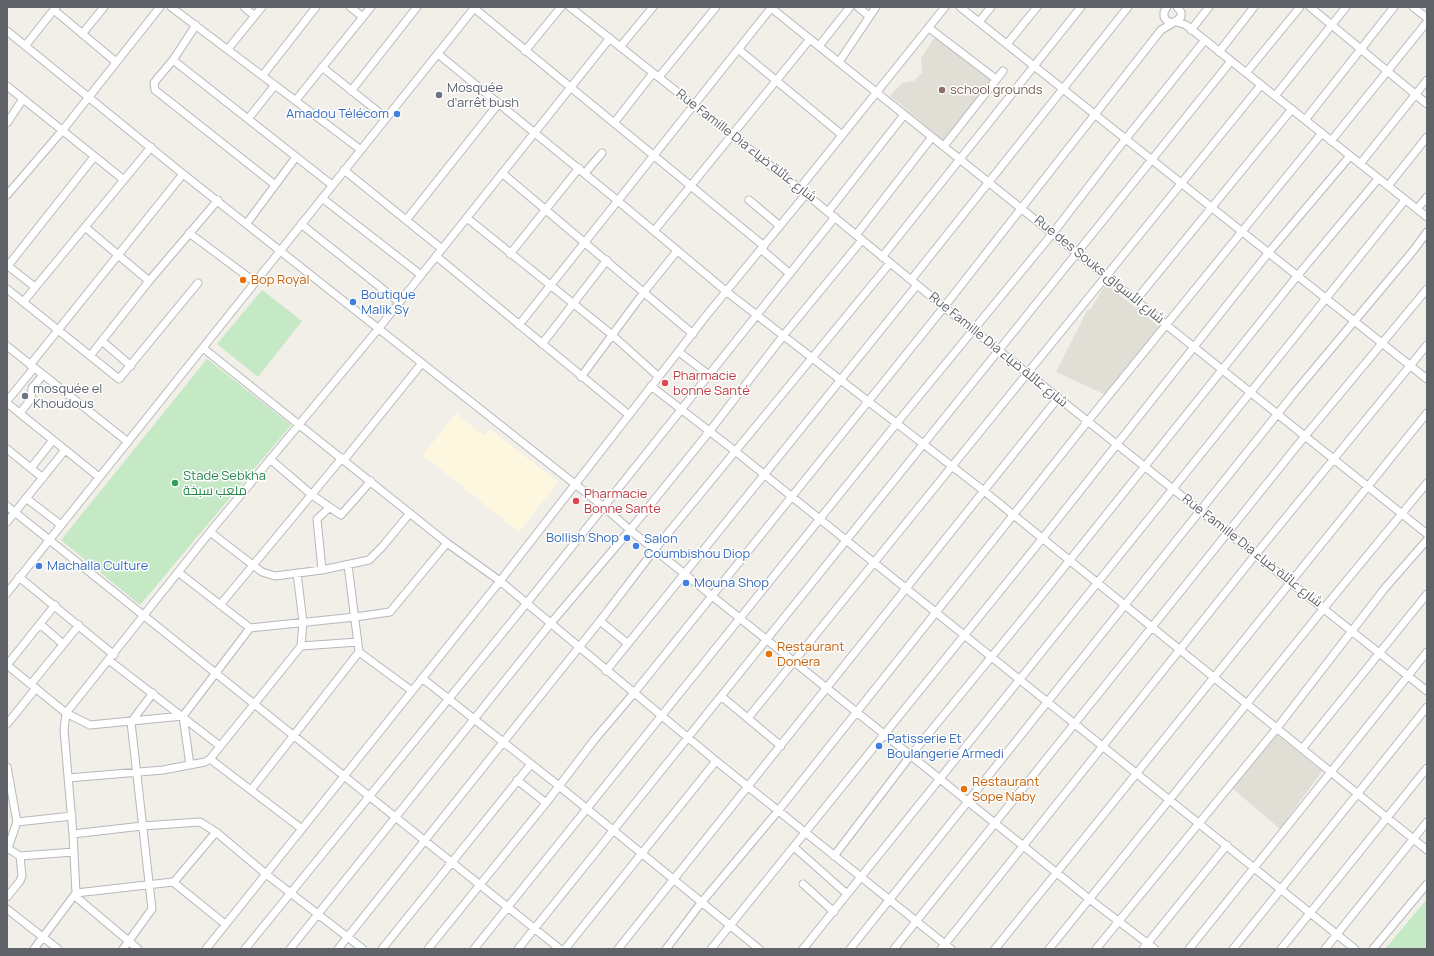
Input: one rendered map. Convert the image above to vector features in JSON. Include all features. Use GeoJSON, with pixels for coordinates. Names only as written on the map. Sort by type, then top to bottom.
{"type":"FeatureCollection","features":[{"type":"Feature","properties":{"kind":"street"},"geometry":{"type":"LineString","coordinates":[[82,34],[104,7]]}},
{"type":"Feature","properties":{"kind":"street"},"geometry":{"type":"LineString","coordinates":[[8,192],[62,131],[160,7]]}},
{"type":"Feature","properties":{"kind":"street"},"geometry":{"type":"LineString","coordinates":[[171,7],[361,150]]}},
{"type":"Feature","properties":{"kind":"street"},"geometry":{"type":"LineString","coordinates":[[244,7],[255,16]]}},
{"type":"Feature","properties":{"kind":"street"},"geometry":{"type":"LineString","coordinates":[[228,49],[262,7]]}},
{"type":"Feature","properties":{"kind":"street"},"geometry":{"type":"LineString","coordinates":[[262,75],[316,7]]}},
{"type":"Feature","properties":{"kind":"street"},"geometry":{"type":"LineString","coordinates":[[350,7],[363,17]]}},
{"type":"Feature","properties":{"kind":"street"},"geometry":{"type":"LineString","coordinates":[[296,100],[371,7]]}},
{"type":"Feature","properties":{"kind":"street"},"geometry":{"type":"LineString","coordinates":[[351,91],[417,7]]}},
{"type":"Feature","properties":{"kind":"street"},"geometry":{"type":"LineString","coordinates":[[525,51],[561,7]]}},
{"type":"Feature","properties":{"kind":"street","name":"Rue Famille Dia شارع عائلة ضياء"},"geometry":{"type":"LineString","coordinates":[[570,7],[579,10],[620,47],[835,217],[944,307],[1380,652],[1427,691]]}},
{"type":"Feature","properties":{"kind":"street"},"geometry":{"type":"LineString","coordinates":[[620,47],[653,7]]}},
{"type":"Feature","properties":{"kind":"street"},"geometry":{"type":"LineString","coordinates":[[614,123],[716,7]]}},
{"type":"Feature","properties":{"kind":"street"},"geometry":{"type":"LineString","coordinates":[[819,46],[850,7]]}},
{"type":"Feature","properties":{"kind":"street"},"geometry":{"type":"LineString","coordinates":[[858,7],[869,16]]}},
{"type":"Feature","properties":{"kind":"street"},"geometry":{"type":"LineString","coordinates":[[839,62],[876,7]]}},
{"type":"Feature","properties":{"kind":"street"},"geometry":{"type":"LineString","coordinates":[[799,189],[945,7]]}},
{"type":"Feature","properties":{"kind":"street"},"geometry":{"type":"LineString","coordinates":[[960,7],[1411,364],[1427,379]]}},
{"type":"Feature","properties":{"kind":"street"},"geometry":{"type":"LineString","coordinates":[[979,22],[991,7]]}},
{"type":"Feature","properties":{"kind":"street"},"geometry":{"type":"LineString","coordinates":[[1007,44],[1037,7]]}},
{"type":"Feature","properties":{"kind":"street"},"geometry":{"type":"LineString","coordinates":[[882,256],[1081,7]]}},
{"type":"Feature","properties":{"kind":"street"},"geometry":{"type":"LineString","coordinates":[[606,671],[840,380],[989,182],[1128,7]]}},
{"type":"Feature","properties":{"kind":"street"},"geometry":{"type":"LineString","coordinates":[[1188,27],[1209,7]]}},
{"type":"Feature","properties":{"kind":"street"},"geometry":{"type":"LineString","coordinates":[[1219,52],[1254,7]]}},
{"type":"Feature","properties":{"kind":"street"},"geometry":{"type":"LineString","coordinates":[[1246,73],[1300,7]]}},
{"type":"Feature","properties":{"kind":"street"},"geometry":{"type":"LineString","coordinates":[[1310,7],[1427,104]]}},
{"type":"Feature","properties":{"kind":"street"},"geometry":{"type":"LineString","coordinates":[[1275,96],[1346,7]]}},
{"type":"Feature","properties":{"kind":"street"},"geometry":{"type":"LineString","coordinates":[[1305,120],[1394,7]]}},
{"type":"Feature","properties":{"kind":"street"},"geometry":{"type":"LineString","coordinates":[[1413,7],[1427,18]]}},
{"type":"Feature","properties":{"kind":"street"},"geometry":{"type":"LineString","coordinates":[[25,46],[55,8],[82,34],[116,62]]}},
{"type":"Feature","properties":{"kind":"street"},"geometry":{"type":"LineString","coordinates":[[7,593],[475,8],[525,51],[690,186],[763,248],[789,273]]}},
{"type":"Feature","properties":{"kind":"street"},"geometry":{"type":"LineString","coordinates":[[519,325],[552,286],[585,242],[738,49],[774,8]]}},
{"type":"Feature","properties":{"kind":"street","name":"Rue des Souks شارع الأسواق"},"geometry":{"type":"LineString","coordinates":[[774,8],[810,39],[1427,534]]}},
{"type":"Feature","properties":{"kind":"street"},"geometry":{"type":"LineString","coordinates":[[1164,11],[1167,21],[1179,14]]}},
{"type":"Feature","properties":{"kind":"street"},"geometry":{"type":"LineString","coordinates":[[1161,30],[1164,11]]}},
{"type":"Feature","properties":{"kind":"street"},"geometry":{"type":"LineString","coordinates":[[1179,14],[1188,27],[1427,217]]}},
{"type":"Feature","properties":{"kind":"street"},"geometry":{"type":"LineString","coordinates":[[428,949],[546,804],[595,739],[634,693],[944,307],[1161,30],[1179,14]]}},
{"type":"Feature","properties":{"kind":"street"},"geometry":{"type":"LineString","coordinates":[[1331,141],[1427,22]]}},
{"type":"Feature","properties":{"kind":"street"},"geometry":{"type":"LineString","coordinates":[[196,25],[173,60],[154,83],[157,93],[274,184]]}},
{"type":"Feature","properties":{"kind":"street"},"geometry":{"type":"LineString","coordinates":[[929,28],[996,79]]}},
{"type":"Feature","properties":{"kind":"street"},"geometry":{"type":"LineString","coordinates":[[7,31],[89,96],[183,174],[218,200],[604,507],[630,530],[1057,872],[1146,946],[1154,949]]}},
{"type":"Feature","properties":{"kind":"street"},"geometry":{"type":"LineString","coordinates":[[34,949],[76,895],[72,816],[64,730],[66,713],[112,658],[210,532],[379,328],[610,38]]}},
{"type":"Feature","properties":{"kind":"street"},"geometry":{"type":"LineString","coordinates":[[654,231],[810,39]]}},
{"type":"Feature","properties":{"kind":"street"},"geometry":{"type":"LineString","coordinates":[[474,949],[896,424],[1053,233],[1126,138],[1205,40]]}},
{"type":"Feature","properties":{"kind":"street"},"geometry":{"type":"LineString","coordinates":[[738,49],[842,135]]}},
{"type":"Feature","properties":{"kind":"street"},"geometry":{"type":"LineString","coordinates":[[438,54],[579,168],[727,292],[984,491],[1427,850]]}},
{"type":"Feature","properties":{"kind":"street"},"geometry":{"type":"LineString","coordinates":[[173,60],[332,185]]}},
{"type":"Feature","properties":{"kind":"street"},"geometry":{"type":"LineString","coordinates":[[518,949],[1231,61]]}},
{"type":"Feature","properties":{"kind":"street"},"geometry":{"type":"LineString","coordinates":[[322,68],[386,118]]}},
{"type":"Feature","properties":{"kind":"street"},"geometry":{"type":"LineString","coordinates":[[944,146],[1003,71]]}},
{"type":"Feature","properties":{"kind":"street"},"geometry":{"type":"LineString","coordinates":[[1360,164],[1427,80]]}},
{"type":"Feature","properties":{"kind":"street"},"geometry":{"type":"LineString","coordinates":[[248,119],[275,85]]}},
{"type":"Feature","properties":{"kind":"street"},"geometry":{"type":"LineString","coordinates":[[748,718],[1261,85]]}},
{"type":"Feature","properties":{"kind":"street"},"geometry":{"type":"LineString","coordinates":[[7,86],[124,180]]}},
{"type":"Feature","properties":{"kind":"street"},"geometry":{"type":"LineString","coordinates":[[7,123],[23,99]]}},
{"type":"Feature","properties":{"kind":"street"},"geometry":{"type":"LineString","coordinates":[[407,219],[499,103]]}},
{"type":"Feature","properties":{"kind":"street"},"geometry":{"type":"LineString","coordinates":[[1136,300],[1292,110]]}},
{"type":"Feature","properties":{"kind":"street"},"geometry":{"type":"LineString","coordinates":[[828,212],[904,114]]}},
{"type":"Feature","properties":{"kind":"street"},"geometry":{"type":"LineString","coordinates":[[666,949],[701,903],[778,811],[856,711],[1014,516],[1088,421],[1322,133]]}},
{"type":"Feature","properties":{"kind":"street"},"geometry":{"type":"LineString","coordinates":[[290,949],[551,623],[630,530],[709,432],[859,237],[932,137]]}},
{"type":"Feature","properties":{"kind":"street"},"geometry":{"type":"LineString","coordinates":[[1388,186],[1427,137]]}},
{"type":"Feature","properties":{"kind":"street"},"geometry":{"type":"LineString","coordinates":[[24,301],[151,147]]}},
{"type":"Feature","properties":{"kind":"street"},"geometry":{"type":"LineString","coordinates":[[585,173],[602,152]]}},
{"type":"Feature","properties":{"kind":"street"},"geometry":{"type":"LineString","coordinates":[[711,949],[1042,539],[1193,346],[1269,252],[1350,156]]}},
{"type":"Feature","properties":{"kind":"street"},"geometry":{"type":"LineString","coordinates":[[35,287],[7,266],[94,157]]}},
{"type":"Feature","properties":{"kind":"street"},"geometry":{"type":"LineString","coordinates":[[247,223],[274,184],[296,157]]}},
{"type":"Feature","properties":{"kind":"street"},"geometry":{"type":"LineString","coordinates":[[510,254],[579,168]]}},
{"type":"Feature","properties":{"kind":"street"},"geometry":{"type":"LineString","coordinates":[[344,170],[407,219],[442,249]]}},
{"type":"Feature","properties":{"kind":"street"},"geometry":{"type":"LineString","coordinates":[[502,173],[693,334]]}},
{"type":"Feature","properties":{"kind":"street"},"geometry":{"type":"LineString","coordinates":[[100,477],[7,402],[57,330],[183,174]]}},
{"type":"Feature","properties":{"kind":"street"},"geometry":{"type":"LineString","coordinates":[[834,856],[911,755],[992,657],[1298,274],[1378,179]]}},
{"type":"Feature","properties":{"kind":"street"},"geometry":{"type":"LineString","coordinates":[[206,949],[500,581],[651,386],[806,194]]}},
{"type":"Feature","properties":{"kind":"street"},"geometry":{"type":"LineString","coordinates":[[1417,209],[1427,196]]}},
{"type":"Feature","properties":{"kind":"street"},"geometry":{"type":"LineString","coordinates":[[322,198],[421,275]]}},
{"type":"Feature","properties":{"kind":"street"},"geometry":{"type":"LineString","coordinates":[[90,356],[149,281],[218,200]]}},
{"type":"Feature","properties":{"kind":"street"},"geometry":{"type":"LineString","coordinates":[[749,200],[780,226]]}},
{"type":"Feature","properties":{"kind":"street"},"geometry":{"type":"LineString","coordinates":[[803,949],[1405,200]]}},
{"type":"Feature","properties":{"kind":"street"},"geometry":{"type":"LineString","coordinates":[[245,949],[526,604],[835,217]]}},
{"type":"Feature","properties":{"kind":"street"},"geometry":{"type":"LineString","coordinates":[[467,218],[611,334],[659,377]]}},
{"type":"Feature","properties":{"kind":"street"},"geometry":{"type":"LineString","coordinates":[[301,224],[399,302]]}},
{"type":"Feature","properties":{"kind":"street"},"geometry":{"type":"LineString","coordinates":[[85,227],[149,281]]}},
{"type":"Feature","properties":{"kind":"street"},"geometry":{"type":"LineString","coordinates":[[850,949],[888,899],[1125,606],[1277,414],[1427,232]]}},
{"type":"Feature","properties":{"kind":"street"},"geometry":{"type":"LineString","coordinates":[[189,233],[255,282]]}},
{"type":"Feature","properties":{"kind":"street"},"geometry":{"type":"LineString","coordinates":[[581,377],[611,334],[677,251]]}},
{"type":"Feature","properties":{"kind":"street"},"geometry":{"type":"LineString","coordinates":[[436,256],[629,415]]}},
{"type":"Feature","properties":{"kind":"street"},"geometry":{"type":"LineString","coordinates":[[542,344],[607,260]]}},
{"type":"Feature","properties":{"kind":"street"},"geometry":{"type":"LineString","coordinates":[[338,949],[423,840],[503,743],[600,621],[655,549],[890,263]]}},
{"type":"Feature","properties":{"kind":"street"},"geometry":{"type":"LineString","coordinates":[[7,289],[24,301],[117,379],[121,378],[198,283]]}},
{"type":"Feature","properties":{"kind":"street"},"geometry":{"type":"LineString","coordinates":[[894,949],[1305,436],[1427,289]]}},
{"type":"Feature","properties":{"kind":"street"},"geometry":{"type":"LineString","coordinates":[[102,341],[131,366]]}},
{"type":"Feature","properties":{"kind":"street"},"geometry":{"type":"LineString","coordinates":[[943,947],[1256,554],[1427,345]]}},
{"type":"Feature","properties":{"kind":"street"},"geometry":{"type":"LineString","coordinates":[[7,346],[128,442]]}},
{"type":"Feature","properties":{"kind":"street"},"geometry":{"type":"LineString","coordinates":[[203,348],[447,543],[500,581],[606,671],[716,761],[862,877],[916,922],[943,947],[951,949]]}},
{"type":"Feature","properties":{"kind":"street"},"geometry":{"type":"LineString","coordinates":[[679,352],[709,375]]}},
{"type":"Feature","properties":{"kind":"street"},"geometry":{"type":"LineString","coordinates":[[220,605],[343,459],[422,362]]}},
{"type":"Feature","properties":{"kind":"street"},"geometry":{"type":"LineString","coordinates":[[20,413],[31,400],[32,388],[43,375]]}},
{"type":"Feature","properties":{"kind":"street"},"geometry":{"type":"LineString","coordinates":[[651,386],[792,496],[1355,949]]}},
{"type":"Feature","properties":{"kind":"street"},"geometry":{"type":"LineString","coordinates":[[618,949],[1058,398]]}},
{"type":"Feature","properties":{"kind":"street"},"geometry":{"type":"LineString","coordinates":[[995,949],[1427,413]]}},
{"type":"Feature","properties":{"kind":"street"},"geometry":{"type":"LineString","coordinates":[[31,468],[53,440]]}},
{"type":"Feature","properties":{"kind":"street"},"geometry":{"type":"LineString","coordinates":[[7,449],[43,478]]}},
{"type":"Feature","properties":{"kind":"street"},"geometry":{"type":"LineString","coordinates":[[7,522],[65,450]]}},
{"type":"Feature","properties":{"kind":"street"},"geometry":{"type":"LineString","coordinates":[[270,459],[312,495],[338,514],[344,514],[371,481]]}},
{"type":"Feature","properties":{"kind":"street"},"geometry":{"type":"LineString","coordinates":[[1049,949],[1171,800],[1324,608],[1427,483]]}},
{"type":"Feature","properties":{"kind":"street"},"geometry":{"type":"LineString","coordinates":[[26,498],[61,525]]}},
{"type":"Feature","properties":{"kind":"street"},"geometry":{"type":"LineString","coordinates":[[7,506],[216,673],[255,702],[395,818],[560,949]]}},
{"type":"Feature","properties":{"kind":"street"},"geometry":{"type":"LineString","coordinates":[[322,570],[317,519],[329,508]]}},
{"type":"Feature","properties":{"kind":"street"},"geometry":{"type":"LineString","coordinates":[[210,532],[253,565],[268,575],[276,576],[322,570],[371,559],[410,513]]}},
{"type":"Feature","properties":{"kind":"street"},"geometry":{"type":"LineString","coordinates":[[1096,949],[1276,728],[1352,630],[1427,540]]}},
{"type":"Feature","properties":{"kind":"street"},"geometry":{"type":"LineString","coordinates":[[178,572],[250,628],[355,617],[390,612],[447,543]]}},
{"type":"Feature","properties":{"kind":"street"},"geometry":{"type":"LineString","coordinates":[[348,565],[360,652],[412,690]]}},
{"type":"Feature","properties":{"kind":"street"},"geometry":{"type":"LineString","coordinates":[[68,778],[137,772],[190,765],[210,759],[302,646],[303,622],[297,573]]}},
{"type":"Feature","properties":{"kind":"street"},"geometry":{"type":"LineString","coordinates":[[20,577],[79,625],[112,658],[153,693],[220,746]]}},
{"type":"Feature","properties":{"kind":"street"},"geometry":{"type":"LineString","coordinates":[[1302,749],[1427,594]]}},
{"type":"Feature","properties":{"kind":"street"},"geometry":{"type":"LineString","coordinates":[[55,605],[7,665],[66,713],[90,725],[183,716]]}},
{"type":"Feature","properties":{"kind":"street"},"geometry":{"type":"LineString","coordinates":[[600,621],[627,643]]}},
{"type":"Feature","properties":{"kind":"street"},"geometry":{"type":"LineString","coordinates":[[40,624],[63,644]]}},
{"type":"Feature","properties":{"kind":"street"},"geometry":{"type":"LineString","coordinates":[[9,719],[63,644],[79,625]]}},
{"type":"Feature","properties":{"kind":"street"},"geometry":{"type":"LineString","coordinates":[[190,765],[183,716],[250,628]]}},
{"type":"Feature","properties":{"kind":"street"},"geometry":{"type":"LineString","coordinates":[[302,646],[358,642]]}},
{"type":"Feature","properties":{"kind":"street"},"geometry":{"type":"LineString","coordinates":[[251,790],[360,652]]}},
{"type":"Feature","properties":{"kind":"street"},"geometry":{"type":"LineString","coordinates":[[1189,949],[1427,652]]}},
{"type":"Feature","properties":{"kind":"street"},"geometry":{"type":"LineString","coordinates":[[422,678],[559,786],[756,948]]}},
{"type":"Feature","properties":{"kind":"street"},"geometry":{"type":"LineString","coordinates":[[123,949],[152,909],[131,722],[153,693]]}},
{"type":"Feature","properties":{"kind":"street"},"geometry":{"type":"LineString","coordinates":[[721,696],[780,746]]}},
{"type":"Feature","properties":{"kind":"street"},"geometry":{"type":"LineString","coordinates":[[1233,949],[1427,707]]}},
{"type":"Feature","properties":{"kind":"street"},"geometry":{"type":"LineString","coordinates":[[210,759],[302,829]]}},
{"type":"Feature","properties":{"kind":"street"},"geometry":{"type":"LineString","coordinates":[[565,949],[640,853],[716,761]]}},
{"type":"Feature","properties":{"kind":"street"},"geometry":{"type":"LineString","coordinates":[[382,949],[531,764]]}},
{"type":"Feature","properties":{"kind":"street"},"geometry":{"type":"LineString","coordinates":[[7,767],[17,822],[7,848],[20,856],[74,852]]}},
{"type":"Feature","properties":{"kind":"street"},"geometry":{"type":"LineString","coordinates":[[1281,949],[1310,912],[1337,882],[1386,817],[1427,768]]}},
{"type":"Feature","properties":{"kind":"street"},"geometry":{"type":"LineString","coordinates":[[517,780],[546,804]]}},
{"type":"Feature","properties":{"kind":"street"},"geometry":{"type":"LineString","coordinates":[[17,822],[72,816]]}},
{"type":"Feature","properties":{"kind":"street"},"geometry":{"type":"LineString","coordinates":[[73,834],[192,822],[206,825],[266,874],[363,949]]}},
{"type":"Feature","properties":{"kind":"street"},"geometry":{"type":"LineString","coordinates":[[1325,949],[1427,822]]}},
{"type":"Feature","properties":{"kind":"street"},"geometry":{"type":"LineString","coordinates":[[174,882],[216,832]]}},
{"type":"Feature","properties":{"kind":"street"},"geometry":{"type":"LineString","coordinates":[[1146,946],[1227,845]]}},
{"type":"Feature","properties":{"kind":"street"},"geometry":{"type":"LineString","coordinates":[[794,847],[847,894]]}},
{"type":"Feature","properties":{"kind":"street"},"geometry":{"type":"LineString","coordinates":[[7,898],[22,876],[20,856]]}},
{"type":"Feature","properties":{"kind":"street"},"geometry":{"type":"LineString","coordinates":[[76,895],[174,882],[225,924]]}},
{"type":"Feature","properties":{"kind":"street"},"geometry":{"type":"LineString","coordinates":[[802,884],[834,912]]}},
{"type":"Feature","properties":{"kind":"street"},"geometry":{"type":"LineString","coordinates":[[1373,949],[1427,884]]}},
{"type":"Feature","properties":{"kind":"street"},"geometry":{"type":"LineString","coordinates":[[76,895],[138,949]]}},
{"type":"Feature","properties":{"kind":"street"},"geometry":{"type":"LineString","coordinates":[[7,909],[58,949]]}},
{"type":"Feature","properties":{"kind":"shaded area","name":"school grounds"},"geometry":{"type":"Polygon","coordinates":[[[936,35],[994,81],[944,141],[890,96],[902,83],[914,81],[922,73],[921,58],[936,35]]]}},
{"type":"Feature","properties":{"kind":"shaded area"},"geometry":{"type":"Polygon","coordinates":[[[1106,284],[1161,328],[1106,395],[1056,372],[1088,309],[1090,310],[1106,284]]]}},
{"type":"Feature","properties":{"kind":"shaded area"},"geometry":{"type":"Polygon","coordinates":[[[456,413],[484,436],[490,429],[558,482],[519,532],[423,455],[456,413]]]}},
{"type":"Feature","properties":{"kind":"shaded area"},"geometry":{"type":"Polygon","coordinates":[[[1276,734],[1322,771],[1280,829],[1232,788],[1276,734]]]}},
{"type":"Feature","properties":{"kind":"green space"},"geometry":{"type":"Polygon","coordinates":[[[262,290],[302,321],[258,377],[217,344],[262,290]]]}},
{"type":"Feature","properties":{"kind":"green space","name":"Stade Sebkha ملعب سبخة"},"geometry":{"type":"Polygon","coordinates":[[[207,359],[291,425],[140,605],[61,540],[207,359]]]}},
{"type":"Feature","properties":{"kind":"green space"},"geometry":{"type":"Polygon","coordinates":[[[1427,899],[1427,949],[1385,949],[1427,899]]]}},
{"type":"Feature","properties":{"kind":"place","name":"school grounds"},"geometry":{"type":"Point","coordinates":[942,90]}},
{"type":"Feature","properties":{"kind":"place","name":"Mosquée d'arrêt bush"},"geometry":{"type":"Point","coordinates":[439,95]}},
{"type":"Feature","properties":{"kind":"place","name":"Amadou Télécom"},"geometry":{"type":"Point","coordinates":[397,114]}},
{"type":"Feature","properties":{"kind":"place","name":"Bop Royal"},"geometry":{"type":"Point","coordinates":[243,280]}},
{"type":"Feature","properties":{"kind":"place","name":"Boutique Malik Sy"},"geometry":{"type":"Point","coordinates":[353,302]}},
{"type":"Feature","properties":{"kind":"place","name":"Pharmacie bonne Santé"},"geometry":{"type":"Point","coordinates":[665,383]}},
{"type":"Feature","properties":{"kind":"place","name":"mosquée el Khoudous"},"geometry":{"type":"Point","coordinates":[25,396]}},
{"type":"Feature","properties":{"kind":"place","name":"Stade Sebkha ملعب سبخة"},"geometry":{"type":"Point","coordinates":[175,483]}},
{"type":"Feature","properties":{"kind":"place","name":"Pharmacie Bonne Sante"},"geometry":{"type":"Point","coordinates":[576,501]}},
{"type":"Feature","properties":{"kind":"place","name":"Bollish Shop"},"geometry":{"type":"Point","coordinates":[627,538]}},
{"type":"Feature","properties":{"kind":"place","name":"Salon Coumbishou Diop"},"geometry":{"type":"Point","coordinates":[636,546]}},
{"type":"Feature","properties":{"kind":"place","name":"Machalla Culture"},"geometry":{"type":"Point","coordinates":[39,566]}},
{"type":"Feature","properties":{"kind":"place","name":"Mouna Shop"},"geometry":{"type":"Point","coordinates":[686,583]}},
{"type":"Feature","properties":{"kind":"place","name":"Restaurant Donera"},"geometry":{"type":"Point","coordinates":[769,654]}},
{"type":"Feature","properties":{"kind":"place","name":"Patisserie Et Boulangerie Armedi"},"geometry":{"type":"Point","coordinates":[879,746]}},
{"type":"Feature","properties":{"kind":"place","name":"Restaurant Sope Naby"},"geometry":{"type":"Point","coordinates":[964,789]}}]}
